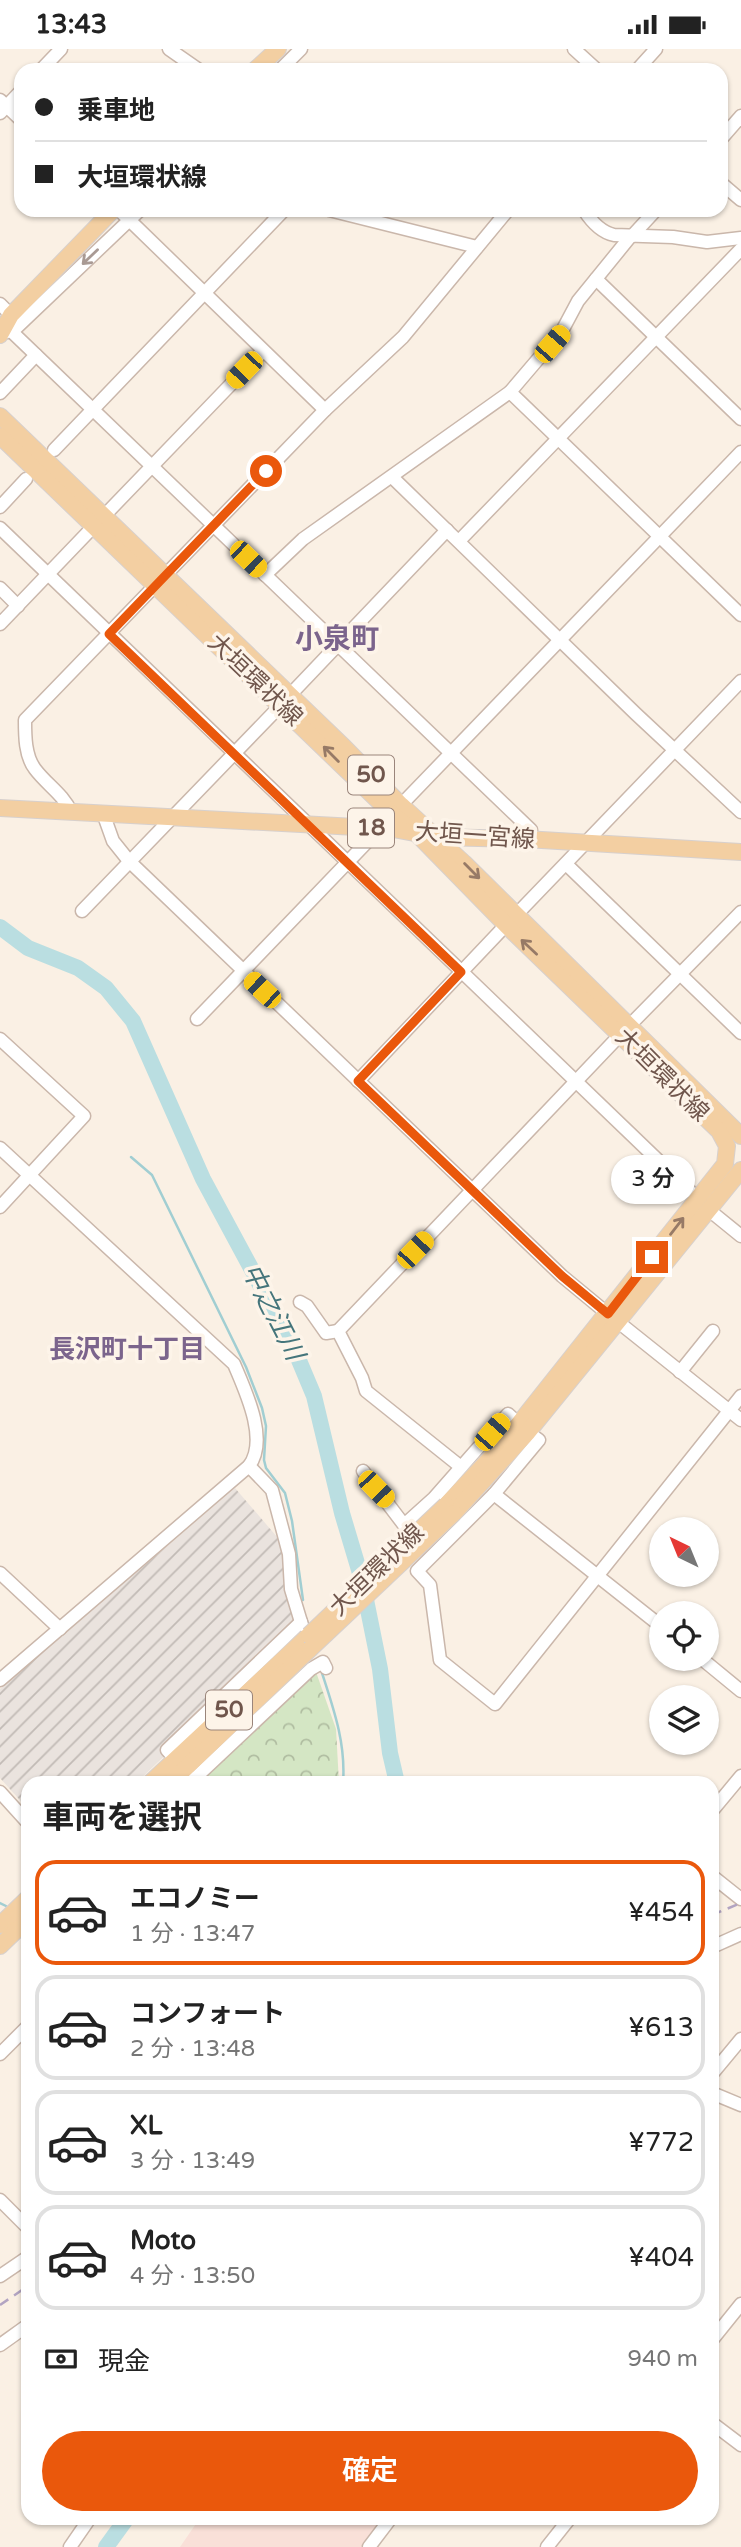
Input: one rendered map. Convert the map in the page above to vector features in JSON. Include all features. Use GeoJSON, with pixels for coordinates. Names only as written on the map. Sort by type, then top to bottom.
{"type":"FeatureCollection","features":[{"type":"Feature","properties":{"kind":"main road"},"geometry":{"type":"LineString","coordinates":[[263,63],[278,49]]}},
{"type":"Feature","properties":{"kind":"main road"},"geometry":{"type":"LineString","coordinates":[[5,324],[106,217]]}},
{"type":"Feature","properties":{"kind":"main road","name":"大垣環状線"},"geometry":{"type":"LineString","coordinates":[[0,416],[99,521],[285,700],[391,813],[511,920],[741,1138]]}},
{"type":"Feature","properties":{"kind":"main road","name":"大垣環状線"},"geometry":{"type":"LineString","coordinates":[[0,436],[99,521]]}},
{"type":"Feature","properties":{"kind":"main road","name":"大垣環状線"},"geometry":{"type":"LineString","coordinates":[[285,700],[344,747],[436,837],[511,920]]}},
{"type":"Feature","properties":{"kind":"main road","name":"大垣一宮線"},"geometry":{"type":"LineString","coordinates":[[0,808],[369,828],[436,837],[531,839],[741,852]]}},
{"type":"Feature","properties":{"kind":"main road","name":"大垣環状線"},"geometry":{"type":"LineString","coordinates":[[174,1776],[180,1765],[305,1633],[450,1509],[524,1428],[612,1318],[725,1164],[727,1146],[719,1131],[625,1030]]}},
{"type":"Feature","properties":{"kind":"main road","name":"50"},"geometry":{"type":"LineString","coordinates":[[719,1131],[741,1138]]}},
{"type":"Feature","properties":{"kind":"main road","name":"50"},"geometry":{"type":"LineString","coordinates":[[725,1164],[741,1146]]}},
{"type":"Feature","properties":{"kind":"main road","name":"大垣環状線"},"geometry":{"type":"LineString","coordinates":[[612,1318],[709,1210],[741,1170]]}},
{"type":"Feature","properties":{"kind":"main road","name":"大垣環状線"},"geometry":{"type":"LineString","coordinates":[[162,1776],[180,1765]]}},
{"type":"Feature","properties":{"kind":"main road"},"geometry":{"type":"LineString","coordinates":[[2,1919],[21,1904]]}},
{"type":"Feature","properties":{"kind":"main road"},"geometry":{"type":"LineString","coordinates":[[0,1947],[21,1928]]}},
{"type":"Feature","properties":{"kind":"street"},"geometry":{"type":"LineString","coordinates":[[48,63],[61,49]]}},
{"type":"Feature","properties":{"kind":"street"},"geometry":{"type":"LineString","coordinates":[[169,49],[189,63]]}},
{"type":"Feature","properties":{"kind":"street"},"geometry":{"type":"LineString","coordinates":[[287,63],[301,49]]}},
{"type":"Feature","properties":{"kind":"street"},"geometry":{"type":"LineString","coordinates":[[574,49],[589,63]]}},
{"type":"Feature","properties":{"kind":"street"},"geometry":{"type":"LineString","coordinates":[[643,63],[656,49]]}},
{"type":"Feature","properties":{"kind":"street"},"geometry":{"type":"LineString","coordinates":[[728,130],[741,116]]}},
{"type":"Feature","properties":{"kind":"street"},"geometry":{"type":"LineString","coordinates":[[125,217],[325,409]]}},
{"type":"Feature","properties":{"kind":"street"},"geometry":{"type":"LineString","coordinates":[[133,217],[5,324],[531,830],[531,839]]}},
{"type":"Feature","properties":{"kind":"street"},"geometry":{"type":"LineString","coordinates":[[54,450],[277,217]]}},
{"type":"Feature","properties":{"kind":"street"},"geometry":{"type":"LineString","coordinates":[[357,217],[477,247]]}},
{"type":"Feature","properties":{"kind":"street"},"geometry":{"type":"LineString","coordinates":[[71,812],[65,799],[34,768],[28,754],[25,720],[325,409],[403,337],[502,217]]}},
{"type":"Feature","properties":{"kind":"street"},"geometry":{"type":"LineString","coordinates":[[589,217],[606,233],[631,237],[673,237],[707,242],[741,238]]}},
{"type":"Feature","properties":{"kind":"street"},"geometry":{"type":"LineString","coordinates":[[265,575],[303,539],[510,392],[562,331],[578,302],[596,279],[650,217]]}},
{"type":"Feature","properties":{"kind":"street"},"geometry":{"type":"LineString","coordinates":[[458,541],[741,249]]}},
{"type":"Feature","properties":{"kind":"street"},"geometry":{"type":"LineString","coordinates":[[596,279],[741,419]]}},
{"type":"Feature","properties":{"kind":"street"},"geometry":{"type":"LineString","coordinates":[[0,624],[263,351]]}},
{"type":"Feature","properties":{"kind":"street"},"geometry":{"type":"LineString","coordinates":[[0,393],[36,355]]}},
{"type":"Feature","properties":{"kind":"street"},"geometry":{"type":"LineString","coordinates":[[510,392],[741,615]]}},
{"type":"Feature","properties":{"kind":"street"},"geometry":{"type":"LineString","coordinates":[[401,805],[741,452]]}},
{"type":"Feature","properties":{"kind":"street"},"geometry":{"type":"LineString","coordinates":[[391,477],[741,812]]}},
{"type":"Feature","properties":{"kind":"street"},"geometry":{"type":"LineString","coordinates":[[0,507],[26,479]]}},
{"type":"Feature","properties":{"kind":"street"},"geometry":{"type":"LineString","coordinates":[[0,528],[690,1191]]}},
{"type":"Feature","properties":{"kind":"street"},"geometry":{"type":"LineString","coordinates":[[82,912],[170,818],[236,754],[447,530]]}},
{"type":"Feature","properties":{"kind":"street"},"geometry":{"type":"LineString","coordinates":[[0,588],[18,605]]}},
{"type":"Feature","properties":{"kind":"street"},"geometry":{"type":"LineString","coordinates":[[358,1081],[741,681]]}},
{"type":"Feature","properties":{"kind":"street"},"geometry":{"type":"LineString","coordinates":[[103,813],[113,841],[129,861],[562,1276],[741,1420]]}},
{"type":"Feature","properties":{"kind":"street"},"geometry":{"type":"LineString","coordinates":[[197,1019],[368,842],[369,828]]}},
{"type":"Feature","properties":{"kind":"street"},"geometry":{"type":"LineString","coordinates":[[566,864],[741,1033]]}},
{"type":"Feature","properties":{"kind":"street"},"geometry":{"type":"LineString","coordinates":[[300,1302],[307,1306],[326,1333],[338,1331],[741,912]]}},
{"type":"Feature","properties":{"kind":"street"},"geometry":{"type":"LineString","coordinates":[[0,1039],[83,1116],[0,1207]]}},
{"type":"Feature","properties":{"kind":"street"},"geometry":{"type":"LineString","coordinates":[[0,1148],[234,1364],[251,1402],[256,1432],[254,1459],[249,1466],[0,1680]]}},
{"type":"Feature","properties":{"kind":"street"},"geometry":{"type":"LineString","coordinates":[[709,1210],[741,1236]]}},
{"type":"Feature","properties":{"kind":"street"},"geometry":{"type":"LineString","coordinates":[[338,1331],[366,1391],[461,1467]]}},
{"type":"Feature","properties":{"kind":"street"},"geometry":{"type":"LineString","coordinates":[[680,1372],[713,1331]]}},
{"type":"Feature","properties":{"kind":"street"},"geometry":{"type":"LineString","coordinates":[[363,1471],[404,1525],[508,1414],[539,1440],[494,1494],[417,1571],[430,1585],[440,1660],[495,1704],[741,1396]]}},
{"type":"Feature","properties":{"kind":"street"},"geometry":{"type":"LineString","coordinates":[[190,1776],[167,1750],[305,1633],[291,1590],[289,1554],[272,1490],[249,1466]]}},
{"type":"Feature","properties":{"kind":"street"},"geometry":{"type":"LineString","coordinates":[[494,1494],[649,1617]]}},
{"type":"Feature","properties":{"kind":"street"},"geometry":{"type":"LineString","coordinates":[[0,1573],[60,1629]]}},
{"type":"Feature","properties":{"kind":"street"},"geometry":{"type":"LineString","coordinates":[[198,1776],[311,1669],[323,1662],[326,1668]]}},
{"type":"Feature","properties":{"kind":"street"},"geometry":{"type":"LineString","coordinates":[[717,1671],[741,1691]]}},
{"type":"Feature","properties":{"kind":"street"},"geometry":{"type":"LineString","coordinates":[[719,1803],[741,1776]]}},
{"type":"Feature","properties":{"kind":"street"},"geometry":{"type":"LineString","coordinates":[[0,1792],[21,1815]]}},
{"type":"Feature","properties":{"kind":"street"},"geometry":{"type":"LineString","coordinates":[[719,1880],[738,1892]]}},
{"type":"Feature","properties":{"kind":"street"},"geometry":{"type":"LineString","coordinates":[[719,1944],[741,1934]]}},
{"type":"Feature","properties":{"kind":"street"},"geometry":{"type":"LineString","coordinates":[[0,2054],[21,2033]]}},
{"type":"Feature","properties":{"kind":"street"},"geometry":{"type":"LineString","coordinates":[[719,2066],[741,2039]]}},
{"type":"Feature","properties":{"kind":"street"},"geometry":{"type":"LineString","coordinates":[[719,2096],[741,2105]]}},
{"type":"Feature","properties":{"kind":"street"},"geometry":{"type":"LineString","coordinates":[[0,2200],[21,2221]]}},
{"type":"Feature","properties":{"kind":"street"},"geometry":{"type":"LineString","coordinates":[[0,2276],[21,2261]]}},
{"type":"Feature","properties":{"kind":"street"},"geometry":{"type":"LineString","coordinates":[[719,2331],[741,2304]]}},
{"type":"Feature","properties":{"kind":"street"},"geometry":{"type":"LineString","coordinates":[[0,2345],[21,2330]]}},
{"type":"Feature","properties":{"kind":"street"},"geometry":{"type":"LineString","coordinates":[[719,2428],[741,2445]]}},
{"type":"Feature","properties":{"kind":"street"},"geometry":{"type":"LineString","coordinates":[[70,2547],[85,2525]]}},
{"type":"Feature","properties":{"kind":"street"},"geometry":{"type":"LineString","coordinates":[[369,2547],[386,2525]]}},
{"type":"Feature","properties":{"kind":"street"},"geometry":{"type":"LineString","coordinates":[[547,2547],[564,2525]]}},
{"type":"Feature","properties":{"kind":"shaded area"},"geometry":{"type":"Polygon","coordinates":[[[235,1488],[278,1538],[293,1621],[217,1693],[219,1696],[143,1776],[21,1776],[21,1801],[0,1778],[0,1689],[235,1488]]]}},
{"type":"Feature","properties":{"kind":"shaded area"},"geometry":{"type":"Polygon","coordinates":[[[195,2525],[378,2525],[361,2547],[180,2547],[195,2525]]]}},
{"type":"Feature","properties":{"kind":"green space"},"geometry":{"type":"Polygon","coordinates":[[[315,1669],[336,1729],[339,1776],[203,1776],[315,1669]]]}},
{"type":"Feature","properties":{"kind":"waterway","name":"中之江川"},"geometry":{"type":"LineString","coordinates":[[0,927],[28,948],[78,968],[106,988],[133,1021],[203,1179],[293,1346],[314,1396],[342,1513],[362,1580],[380,1669],[395,1776]]}},
{"type":"Feature","properties":{"kind":"waterway"},"geometry":{"type":"LineString","coordinates":[[131,1157],[152,1175],[246,1367],[262,1408],[266,1426],[264,1460],[266,1468],[285,1493],[292,1521],[303,1600]]}},
{"type":"Feature","properties":{"kind":"waterway"},"geometry":{"type":"LineString","coordinates":[[322,1673],[341,1741],[343,1776]]}},
{"type":"Feature","properties":{"kind":"waterway"},"geometry":{"type":"LineString","coordinates":[[0,1903],[6,1906]]}},
{"type":"Feature","properties":{"kind":"waterway","name":"中之江川"},"geometry":{"type":"LineString","coordinates":[[106,2547],[122,2525]]}},
{"type":"Feature","properties":{"kind":"railway"},"geometry":{"type":"LineString","coordinates":[[719,1912],[741,1903]]}},
{"type":"Feature","properties":{"kind":"railway"},"geometry":{"type":"LineString","coordinates":[[0,2305],[21,2291]]}},
{"type":"Feature","properties":{"kind":"district","name":"小泉町"},"geometry":{"type":"Point","coordinates":[337,639]}},
{"type":"Feature","properties":{"kind":"district","name":"長沢町十丁目"},"geometry":{"type":"Point","coordinates":[127,1349]}},
{"type":"Feature","properties":{"kind":"route"},"geometry":{"type":"LineString","coordinates":[[266,471],[109,634],[461,972],[358,1081],[562,1276],[608,1314],[652,1257]]}}]}
